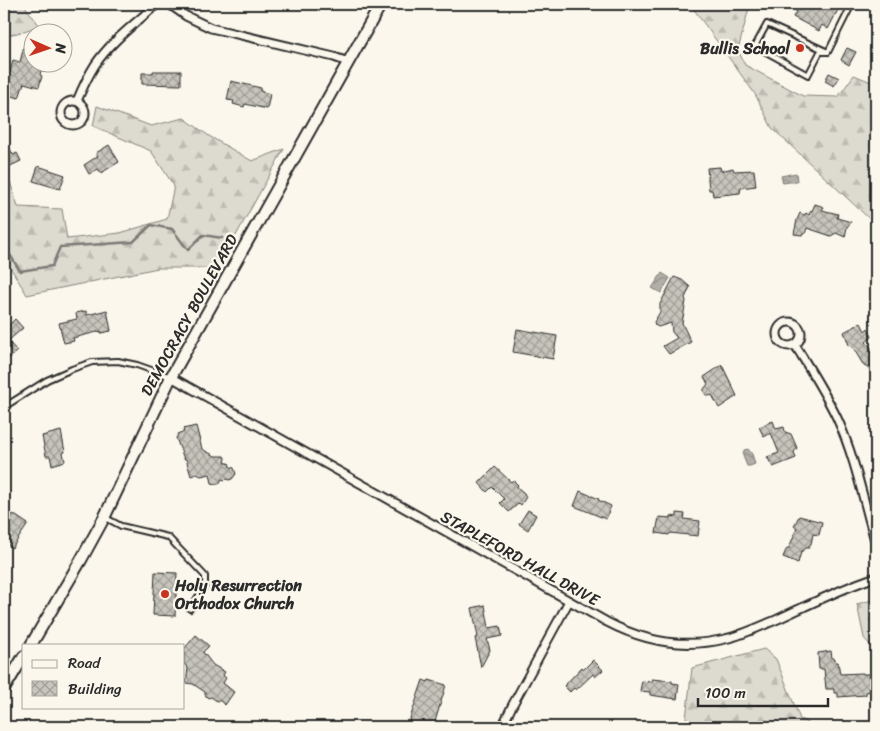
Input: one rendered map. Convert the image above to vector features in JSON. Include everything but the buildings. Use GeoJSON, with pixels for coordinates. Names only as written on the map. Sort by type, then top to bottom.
{"type":"FeatureCollection","features":[{"type":"Feature","properties":{"kind":"main road","name":"DEMOCRACY BOULEVARD"},"geometry":{"type":"LineString","coordinates":[[32,644],[104,518],[171,377],[381,4]]}},
{"type":"Feature","properties":{"kind":"main road"},"geometry":{"type":"LineString","coordinates":[[4,689],[22,659]]}},
{"type":"Feature","properties":{"kind":"street"},"geometry":{"type":"LineString","coordinates":[[77,101],[90,74],[105,52],[157,4]]}},
{"type":"Feature","properties":{"kind":"street"},"geometry":{"type":"LineString","coordinates":[[169,4],[196,22],[211,28],[348,62]]}},
{"type":"Feature","properties":{"kind":"street"},"geometry":{"type":"LineString","coordinates":[[795,345],[838,419],[876,544]]}},
{"type":"Feature","properties":{"kind":"street","name":"STAPLEFORD HALL DRIVE"},"geometry":{"type":"LineString","coordinates":[[171,377],[569,601],[634,635],[683,644],[726,639],[876,577]]}},
{"type":"Feature","properties":{"kind":"street"},"geometry":{"type":"LineString","coordinates":[[502,727],[569,601]]}},
{"type":"Feature","properties":{"kind":"lane"},"geometry":{"type":"LineString","coordinates":[[828,52],[852,4]]}},
{"type":"Feature","properties":{"kind":"lane"},"geometry":{"type":"LineString","coordinates":[[767,24],[828,52],[820,52],[808,75],[755,46],[767,24]]}},
{"type":"Feature","properties":{"kind":"lane"},"geometry":{"type":"LineString","coordinates":[[4,408],[47,380],[92,362],[118,361],[137,365],[171,377]]}},
{"type":"Feature","properties":{"kind":"lane"},"geometry":{"type":"LineString","coordinates":[[104,518],[121,526],[168,537],[197,567],[205,576],[205,586],[190,609]]}},
{"type":"Feature","properties":{"kind":"green space"},"geometry":{"type":"Polygon","coordinates":[[[4,4],[27,4],[26,8],[37,22],[22,22],[22,32],[4,37],[4,4]]]}},
{"type":"Feature","properties":{"kind":"green space"},"geometry":{"type":"Polygon","coordinates":[[[690,4],[750,4],[738,50],[745,65],[803,96],[838,97],[854,75],[876,84],[876,225],[772,128],[755,94],[690,4]]]}},
{"type":"Feature","properties":{"kind":"green space"},"geometry":{"type":"Polygon","coordinates":[[[97,106],[151,126],[184,118],[209,136],[252,161],[284,149],[218,268],[158,268],[27,295],[10,267],[4,269],[4,178],[8,175],[18,207],[62,209],[67,239],[120,233],[167,219],[174,186],[151,151],[93,126],[97,106]]]}},
{"type":"Feature","properties":{"kind":"green space"},"geometry":{"type":"Polygon","coordinates":[[[876,599],[876,652],[864,638],[857,604],[876,599]]]}},
{"type":"Feature","properties":{"kind":"green space"},"geometry":{"type":"Polygon","coordinates":[[[764,649],[776,659],[800,719],[816,727],[685,727],[692,668],[764,649]]]}},
{"type":"Feature","properties":{"kind":"water"},"geometry":{"type":"Polygon","coordinates":[[[796,173],[797,181],[783,183],[781,176],[796,173]]]}},
{"type":"Feature","properties":{"kind":"water"},"geometry":{"type":"Polygon","coordinates":[[[662,273],[670,278],[661,293],[652,288],[662,273]]]}},
{"type":"Feature","properties":{"kind":"water"},"geometry":{"type":"Polygon","coordinates":[[[748,449],[752,454],[755,464],[750,466],[747,466],[743,456],[744,450],[748,449]]]}},
{"type":"Feature","properties":{"kind":"waterway"},"geometry":{"type":"LineString","coordinates":[[4,251],[7,250],[20,271],[52,266],[60,247],[133,242],[151,225],[172,229],[188,250],[203,235],[222,238]]}},
{"type":"Feature","properties":{"kind":"place","name":"Bullis School"},"geometry":{"type":"Point","coordinates":[800,48]}},
{"type":"Feature","properties":{"kind":"place","name":"Holy Resurrection Orthodox Church"},"geometry":{"type":"Point","coordinates":[165,594]}}]}
